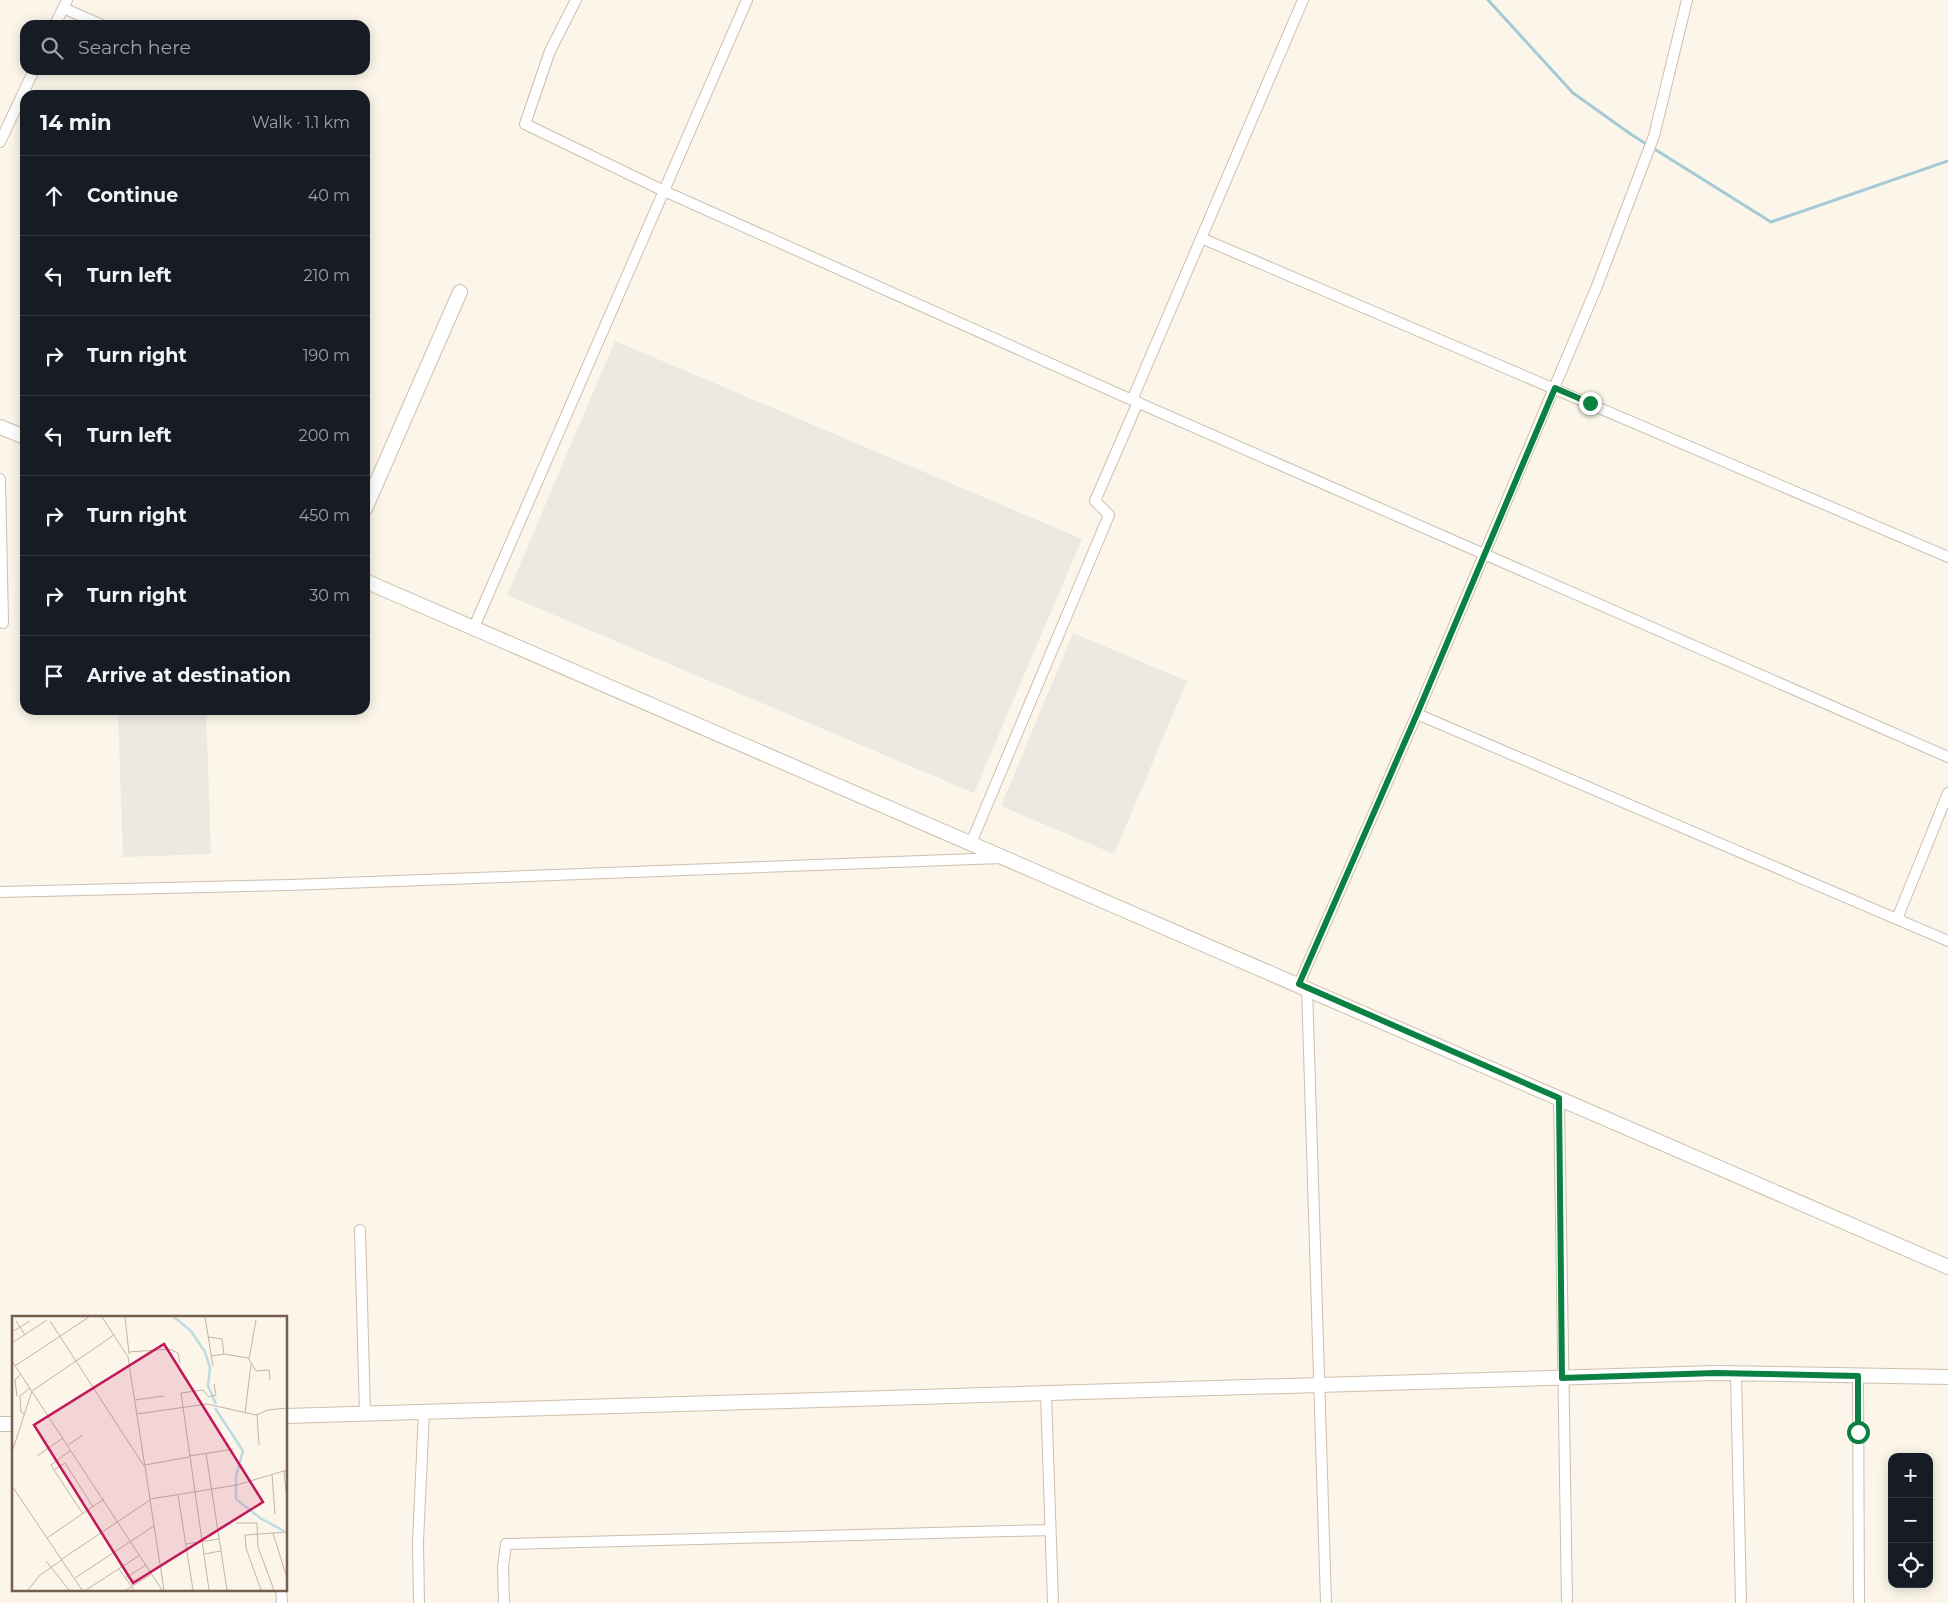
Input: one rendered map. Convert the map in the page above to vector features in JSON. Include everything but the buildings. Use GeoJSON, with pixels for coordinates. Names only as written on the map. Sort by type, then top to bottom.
{"type":"FeatureCollection","features":[{"type":"Feature","properties":{"kind":"street"},"geometry":{"type":"LineString","coordinates":[[576,0],[550,52],[525,124],[664,191],[1135,401],[1948,756]]}},
{"type":"Feature","properties":{"kind":"street"},"geometry":{"type":"LineString","coordinates":[[474,627],[747,0]]}},
{"type":"Feature","properties":{"kind":"street"},"geometry":{"type":"LineString","coordinates":[[971,843],[1109,515],[1094,501],[1201,238],[1303,0]]}},
{"type":"Feature","properties":{"kind":"street"},"geometry":{"type":"LineString","coordinates":[[1326,1603],[1303,986],[1597,286],[1654,136],[1687,0]]}},
{"type":"Feature","properties":{"kind":"street"},"geometry":{"type":"LineString","coordinates":[[57,20],[65,4],[93,20]]}},
{"type":"Feature","properties":{"kind":"street"},"geometry":{"type":"LineString","coordinates":[[25,90],[32,75]]}},
{"type":"Feature","properties":{"kind":"street"},"geometry":{"type":"LineString","coordinates":[[0,142],[20,100]]}},
{"type":"Feature","properties":{"kind":"street"},"geometry":{"type":"LineString","coordinates":[[1201,238],[1948,557]]}},
{"type":"Feature","properties":{"kind":"street"},"geometry":{"type":"LineString","coordinates":[[370,498],[460,292]]}},
{"type":"Feature","properties":{"kind":"street"},"geometry":{"type":"LineString","coordinates":[[0,427],[20,435]]}},
{"type":"Feature","properties":{"kind":"street"},"geometry":{"type":"LineString","coordinates":[[0,478],[3,623]]}},
{"type":"Feature","properties":{"kind":"street"},"geometry":{"type":"LineString","coordinates":[[370,582],[1948,1266]]}},
{"type":"Feature","properties":{"kind":"street"},"geometry":{"type":"LineString","coordinates":[[1417,714],[1948,941]]}},
{"type":"Feature","properties":{"kind":"street"},"geometry":{"type":"LineString","coordinates":[[1897,919],[1948,793]]}},
{"type":"Feature","properties":{"kind":"street"},"geometry":{"type":"LineString","coordinates":[[0,892],[290,885],[1007,858]]}},
{"type":"Feature","properties":{"kind":"street"},"geometry":{"type":"LineString","coordinates":[[1559,1098],[1567,1603]]}},
{"type":"Feature","properties":{"kind":"street"},"geometry":{"type":"LineString","coordinates":[[360,1230],[366,1414]]}},
{"type":"Feature","properties":{"kind":"street"},"geometry":{"type":"LineString","coordinates":[[1736,1373],[1741,1603]]}},
{"type":"Feature","properties":{"kind":"street"},"geometry":{"type":"LineString","coordinates":[[288,1416],[1736,1373],[1948,1377]]}},
{"type":"Feature","properties":{"kind":"street"},"geometry":{"type":"LineString","coordinates":[[1858,1376],[1859,1603]]}},
{"type":"Feature","properties":{"kind":"street"},"geometry":{"type":"LineString","coordinates":[[1046,1394],[1052,1603]]}},
{"type":"Feature","properties":{"kind":"street"},"geometry":{"type":"LineString","coordinates":[[419,1603],[418,1542],[424,1412]]}},
{"type":"Feature","properties":{"kind":"street"},"geometry":{"type":"LineString","coordinates":[[504,1603],[503,1567],[506,1544],[1050,1530]]}},
{"type":"Feature","properties":{"kind":"street"},"geometry":{"type":"LineString","coordinates":[[281,1590],[282,1603]]}},
{"type":"Feature","properties":{"kind":"shaded area"},"geometry":{"type":"Polygon","coordinates":[[[615,341],[1082,539],[974,793],[507,595],[615,341]]]}},
{"type":"Feature","properties":{"kind":"shaded area"},"geometry":{"type":"Polygon","coordinates":[[[1073,633],[1187,681],[1114,854],[1001,806],[1073,633]]]}},
{"type":"Feature","properties":{"kind":"shaded area"},"geometry":{"type":"Polygon","coordinates":[[[118,715],[206,715],[211,854],[123,857],[118,715]]]}},
{"type":"Feature","properties":{"kind":"waterway"},"geometry":{"type":"LineString","coordinates":[[1488,0],[1573,93],[1632,135],[1771,222],[1948,161]]}},
{"type":"Feature","properties":{"kind":"route"},"geometry":{"type":"LineString","coordinates":[[1590,403],[1555,388],[1417,714],[1299,984],[1559,1098],[1562,1378],[1715,1373],[1858,1376],[1858,1432]]}}]}
